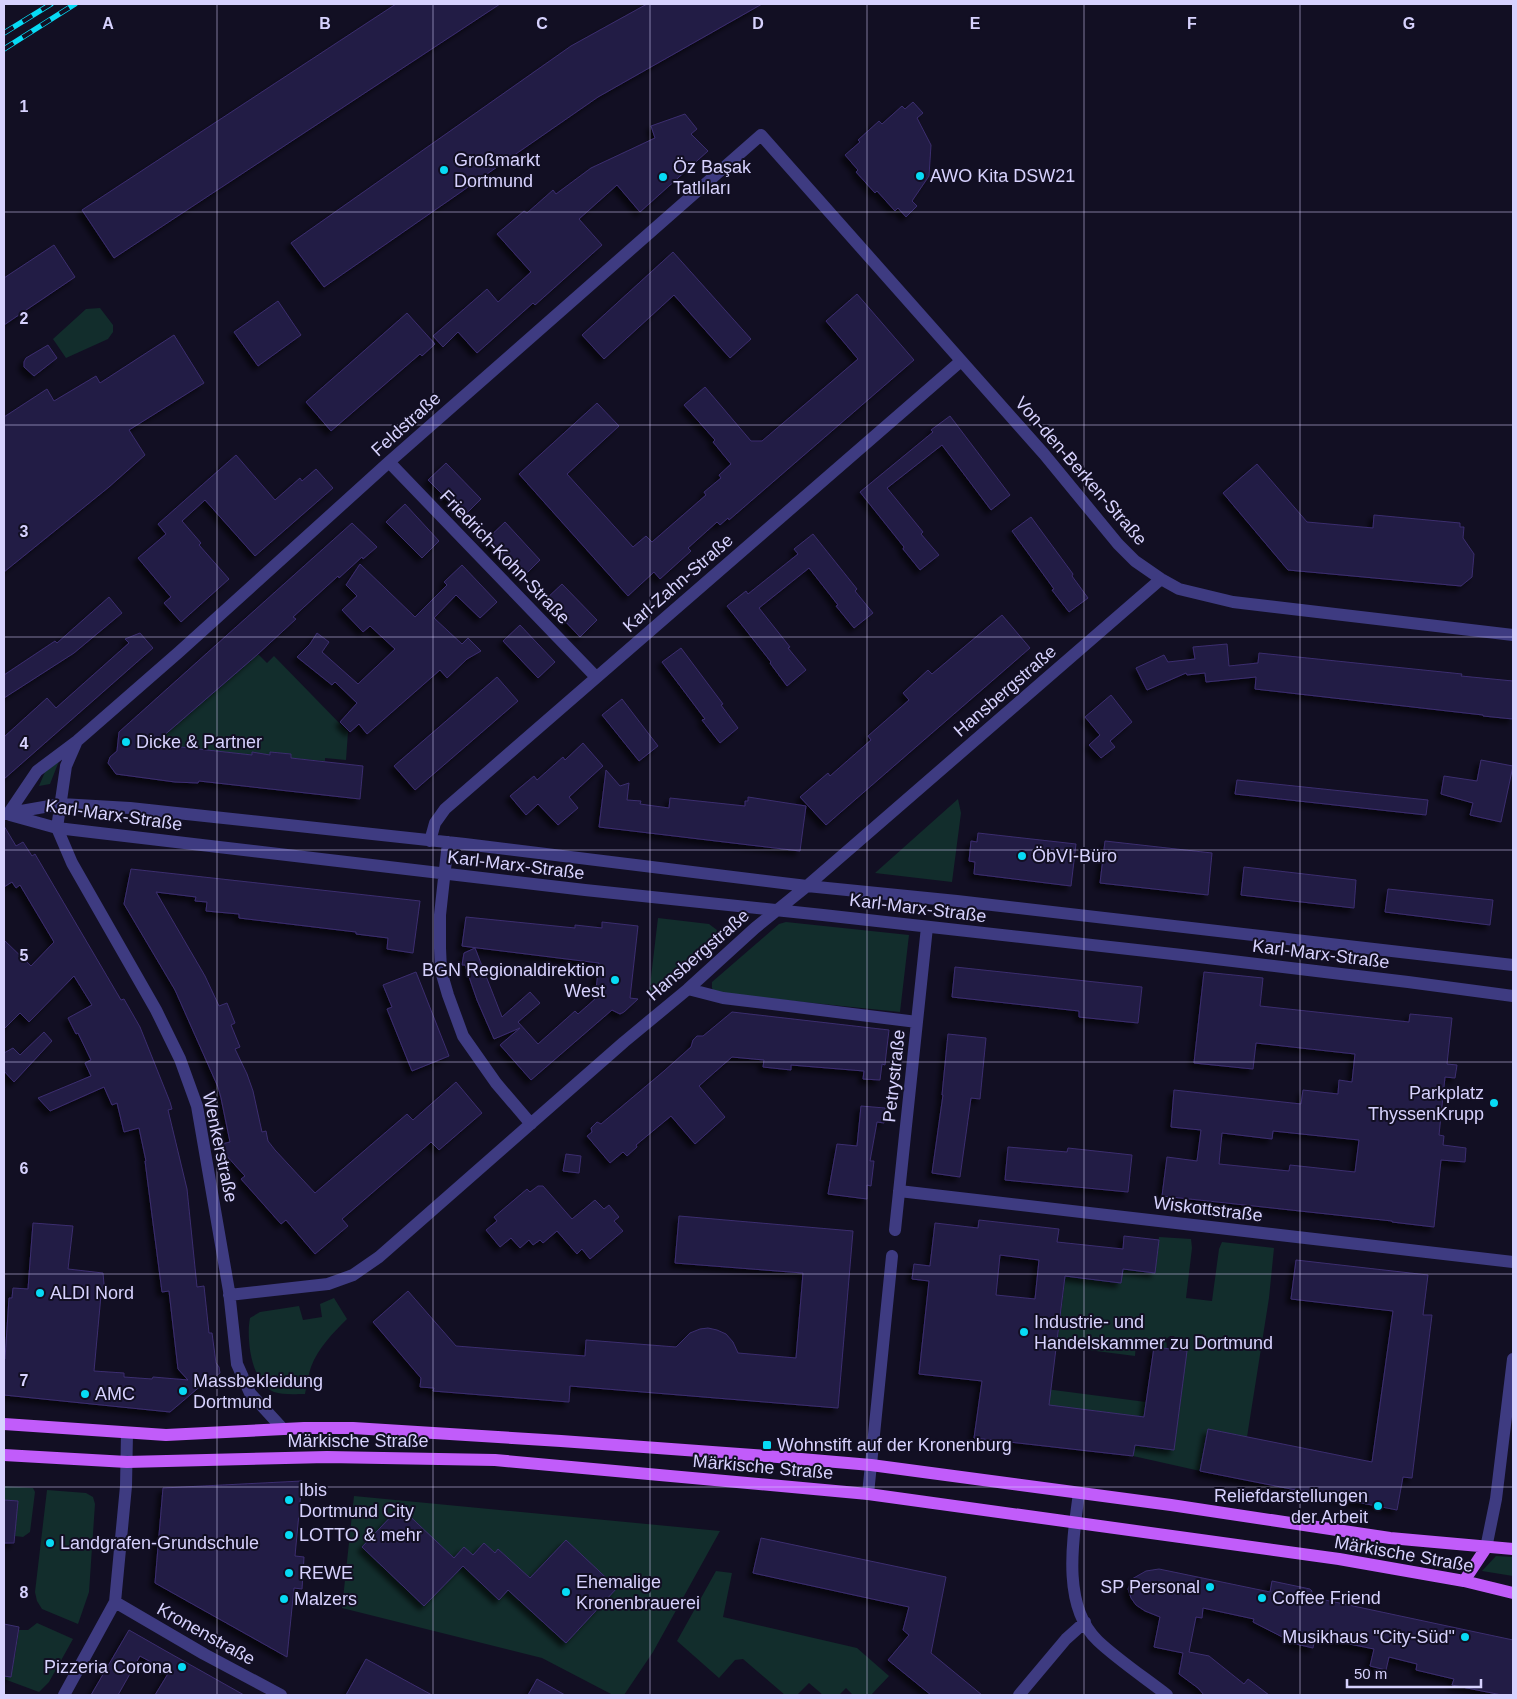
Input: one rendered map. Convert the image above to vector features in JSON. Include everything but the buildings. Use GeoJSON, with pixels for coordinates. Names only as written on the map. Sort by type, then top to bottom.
{"type":"FeatureCollection","features":[{"type":"Feature","properties":{"kind":"main road","name":"Märkische Straße"},"geometry":{"type":"LineString","coordinates":[[4,1424],[177,1435],[283,1429],[352,1428],[551,1440],[871,1465],[1221,1512],[1390,1538],[1513,1549]]}},
{"type":"Feature","properties":{"kind":"main road","name":"Märkische Straße"},"geometry":{"type":"LineString","coordinates":[[4,1455],[127,1462],[327,1457],[495,1460],[868,1494],[1339,1559],[1464,1581],[1513,1593]]}},
{"type":"Feature","properties":{"kind":"main road"},"geometry":{"type":"LineString","coordinates":[[1464,1581],[1486,1548]]}},
{"type":"Feature","properties":{"kind":"street","name":"Von-den-Berken-Straße"},"geometry":{"type":"LineString","coordinates":[[761,135],[1044,454],[1118,544],[1161,580],[1178,589],[1233,602],[1513,635]]}},
{"type":"Feature","properties":{"kind":"street","name":"Feldstraße"},"geometry":{"type":"LineString","coordinates":[[6,814],[37,771],[77,741],[389,462],[761,135]]}},
{"type":"Feature","properties":{"kind":"street","name":"Karl-Zahn-Straße"},"geometry":{"type":"LineString","coordinates":[[430,841],[434,823],[445,809],[961,360]]}},
{"type":"Feature","properties":{"kind":"street","name":"Friedrich-Kohn-Straße"},"geometry":{"type":"LineString","coordinates":[[389,462],[596,677]]}},
{"type":"Feature","properties":{"kind":"street","name":"Hansbergstraße"},"geometry":{"type":"LineString","coordinates":[[229,1295],[328,1284],[353,1275],[380,1257],[688,989],[755,928],[807,886],[1161,580]]}},
{"type":"Feature","properties":{"kind":"street","name":"Feldstraße"},"geometry":{"type":"LineString","coordinates":[[57,828],[66,766],[77,741]]}},
{"type":"Feature","properties":{"kind":"street","name":"Karl-Marx-Straße"},"geometry":{"type":"LineString","coordinates":[[6,814],[61,804],[130,808],[448,842],[807,886],[967,902],[1513,966]]}},
{"type":"Feature","properties":{"kind":"street","name":"Karl-Marx-Straße"},"geometry":{"type":"LineString","coordinates":[[6,814],[57,828],[445,874],[1408,982],[1513,996]]}},
{"type":"Feature","properties":{"kind":"street","name":"Wenkerstraße"},"geometry":{"type":"LineString","coordinates":[[57,828],[72,863],[156,1010],[180,1059],[197,1106],[229,1295],[237,1364],[250,1393],[283,1429]]}},
{"type":"Feature","properties":{"kind":"street"},"geometry":{"type":"LineString","coordinates":[[448,842],[440,915],[441,972],[448,996],[463,1036],[496,1083],[531,1124]]}},
{"type":"Feature","properties":{"kind":"street","name":"Petrystraße"},"geometry":{"type":"LineString","coordinates":[[895,1230],[927,927]]}},
{"type":"Feature","properties":{"kind":"street"},"geometry":{"type":"LineString","coordinates":[[688,989],[722,998],[917,1022]]}},
{"type":"Feature","properties":{"kind":"street","name":"Wiskottstraße"},"geometry":{"type":"LineString","coordinates":[[898,1192],[1513,1262]]}},
{"type":"Feature","properties":{"kind":"street"},"geometry":{"type":"LineString","coordinates":[[868,1494],[892,1256]]}},
{"type":"Feature","properties":{"kind":"street"},"geometry":{"type":"LineString","coordinates":[[1486,1548],[1496,1499],[1513,1359]]}},
{"type":"Feature","properties":{"kind":"street"},"geometry":{"type":"LineString","coordinates":[[64,1695],[115,1602],[126,1486],[127,1433]]}},
{"type":"Feature","properties":{"kind":"street"},"geometry":{"type":"LineString","coordinates":[[1079,1493],[1075,1522],[1073,1589],[1079,1611],[1084,1622],[1097,1640],[1167,1695]]}},
{"type":"Feature","properties":{"kind":"street","name":"Kronenstraße"},"geometry":{"type":"LineString","coordinates":[[115,1602],[204,1654],[281,1695]]}},
{"type":"Feature","properties":{"kind":"street"},"geometry":{"type":"LineString","coordinates":[[1019,1695],[1066,1639],[1084,1622]]}},
{"type":"Feature","properties":{"kind":"green space"},"geometry":{"type":"Polygon","coordinates":[[[100,308],[113,325],[113,332],[108,339],[66,358],[53,339],[86,309],[100,308]]]}},
{"type":"Feature","properties":{"kind":"green space"},"geometry":{"type":"Polygon","coordinates":[[[255,651],[267,663],[274,656],[348,732],[346,760],[325,758],[325,761],[291,758],[291,754],[270,752],[270,755],[252,752],[252,755],[156,744],[156,737],[204,701],[243,666],[255,651]]]}},
{"type":"Feature","properties":{"kind":"green space"},"geometry":{"type":"Polygon","coordinates":[[[59,761],[50,784],[39,786],[45,772],[59,761]]]}},
{"type":"Feature","properties":{"kind":"green space"},"geometry":{"type":"Polygon","coordinates":[[[958,799],[961,813],[952,882],[875,873],[958,799]]]}},
{"type":"Feature","properties":{"kind":"green space"},"geometry":{"type":"Polygon","coordinates":[[[658,918],[709,924],[717,930],[715,937],[649,994],[658,918]]]}},
{"type":"Feature","properties":{"kind":"green space"},"geometry":{"type":"Polygon","coordinates":[[[786,922],[909,935],[900,1012],[715,993],[712,988],[712,982],[779,924],[786,922]]]}},
{"type":"Feature","properties":{"kind":"green space"},"geometry":{"type":"Polygon","coordinates":[[[1159,1237],[1191,1239],[1192,1248],[1186,1298],[1212,1301],[1219,1249],[1222,1242],[1274,1248],[1269,1298],[1247,1437],[1200,1471],[1133,1456],[1135,1445],[1173,1450],[1172,1347],[1177,1341],[1174,1336],[1166,1339],[1167,1349],[1136,1344],[1135,1356],[1057,1346],[1067,1263],[1155,1273],[1159,1237]]]}},
{"type":"Feature","properties":{"kind":"green space"},"geometry":{"type":"Polygon","coordinates":[[[334,1298],[347,1319],[331,1335],[314,1360],[305,1394],[277,1393],[266,1387],[255,1370],[252,1359],[249,1337],[250,1318],[260,1312],[299,1306],[303,1320],[322,1317],[320,1304],[334,1298]]]}},
{"type":"Feature","properties":{"kind":"green space"},"geometry":{"type":"Polygon","coordinates":[[[1038,1388],[1146,1402],[1144,1417],[1036,1404],[1038,1388]]]}},
{"type":"Feature","properties":{"kind":"green space"},"geometry":{"type":"Polygon","coordinates":[[[4,1486],[33,1488],[35,1492],[30,1532],[23,1537],[15,1536],[18,1501],[4,1500],[4,1486]]]}},
{"type":"Feature","properties":{"kind":"green space"},"geometry":{"type":"Polygon","coordinates":[[[47,1490],[86,1493],[93,1497],[95,1504],[89,1592],[78,1624],[42,1609],[37,1601],[35,1592],[47,1490]]]}},
{"type":"Feature","properties":{"kind":"green space","name":"Ehemalige Kronenbrauerei"},"geometry":{"type":"Polygon","coordinates":[[[354,1496],[720,1531],[653,1652],[624,1695],[613,1695],[542,1658],[342,1608],[354,1496]]]}},
{"type":"Feature","properties":{"kind":"green space"},"geometry":{"type":"Polygon","coordinates":[[[1496,1556],[1513,1557],[1513,1576],[1482,1571],[1496,1556]]]}},
{"type":"Feature","properties":{"kind":"green space"},"geometry":{"type":"Polygon","coordinates":[[[716,1571],[732,1573],[723,1617],[857,1648],[889,1676],[871,1695],[853,1695],[846,1688],[839,1695],[823,1695],[809,1683],[797,1695],[785,1695],[743,1659],[735,1660],[719,1678],[677,1641],[716,1571]]]}},
{"type":"Feature","properties":{"kind":"green space"},"geometry":{"type":"Polygon","coordinates":[[[37,1623],[73,1639],[49,1682],[39,1692],[4,1679],[4,1654],[15,1656],[19,1630],[28,1630],[37,1623]]]}},
{"type":"Feature","properties":{"kind":"railway"},"geometry":{"type":"LineString","coordinates":[[4,33],[51,4]]}},
{"type":"Feature","properties":{"kind":"railway"},"geometry":{"type":"LineString","coordinates":[[4,49],[75,4]]}},
{"type":"Feature","properties":{"kind":"place","name":"Großmarkt Dortmund"},"geometry":{"type":"Point","coordinates":[444,170]}},
{"type":"Feature","properties":{"kind":"place","name":"AWO Kita DSW21"},"geometry":{"type":"Point","coordinates":[920,176]}},
{"type":"Feature","properties":{"kind":"place","name":"Öz Başak Tatlıları"},"geometry":{"type":"Point","coordinates":[663,177]}},
{"type":"Feature","properties":{"kind":"place","name":"Dicke & Partner"},"geometry":{"type":"Point","coordinates":[126,742]}},
{"type":"Feature","properties":{"kind":"place","name":"ÖbVI-Büro"},"geometry":{"type":"Point","coordinates":[1022,856]}},
{"type":"Feature","properties":{"kind":"place","name":"BGN Regionaldirektion West"},"geometry":{"type":"Point","coordinates":[615,980]}},
{"type":"Feature","properties":{"kind":"place","name":"Parkplatz ThyssenKrupp"},"geometry":{"type":"Point","coordinates":[1494,1103]}},
{"type":"Feature","properties":{"kind":"place","name":"ALDI Nord"},"geometry":{"type":"Point","coordinates":[40,1293]}},
{"type":"Feature","properties":{"kind":"place","name":"Industrie- und Handelskammer zu Dortmund"},"geometry":{"type":"Point","coordinates":[1024,1332]}},
{"type":"Feature","properties":{"kind":"place","name":"Massbekleidung Dortmund"},"geometry":{"type":"Point","coordinates":[183,1391]}},
{"type":"Feature","properties":{"kind":"place","name":"AMC"},"geometry":{"type":"Point","coordinates":[85,1394]}},
{"type":"Feature","properties":{"kind":"place","name":"Wohnstift auf der Kronenburg"},"geometry":{"type":"Point","coordinates":[767,1445]}},
{"type":"Feature","properties":{"kind":"place","name":"Ibis Dortmund City"},"geometry":{"type":"Point","coordinates":[289,1500]}},
{"type":"Feature","properties":{"kind":"place","name":"Reliefdarstellungen der Arbeit"},"geometry":{"type":"Point","coordinates":[1378,1506]}},
{"type":"Feature","properties":{"kind":"place","name":"LOTTO & mehr"},"geometry":{"type":"Point","coordinates":[289,1535]}},
{"type":"Feature","properties":{"kind":"place","name":"Landgrafen-Grundschule"},"geometry":{"type":"Point","coordinates":[50,1543]}},
{"type":"Feature","properties":{"kind":"place","name":"REWE"},"geometry":{"type":"Point","coordinates":[289,1573]}},
{"type":"Feature","properties":{"kind":"place","name":"SP Personal"},"geometry":{"type":"Point","coordinates":[1210,1587]}},
{"type":"Feature","properties":{"kind":"place","name":"Ehemalige Kronenbrauerei"},"geometry":{"type":"Point","coordinates":[566,1592]}},
{"type":"Feature","properties":{"kind":"place","name":"Coffee Friend"},"geometry":{"type":"Point","coordinates":[1262,1598]}},
{"type":"Feature","properties":{"kind":"place","name":"Malzers"},"geometry":{"type":"Point","coordinates":[284,1599]}},
{"type":"Feature","properties":{"kind":"place","name":"Musikhaus \"City-Süd\""},"geometry":{"type":"Point","coordinates":[1465,1637]}},
{"type":"Feature","properties":{"kind":"place","name":"Pizzeria Corona"},"geometry":{"type":"Point","coordinates":[182,1667]}}]}
